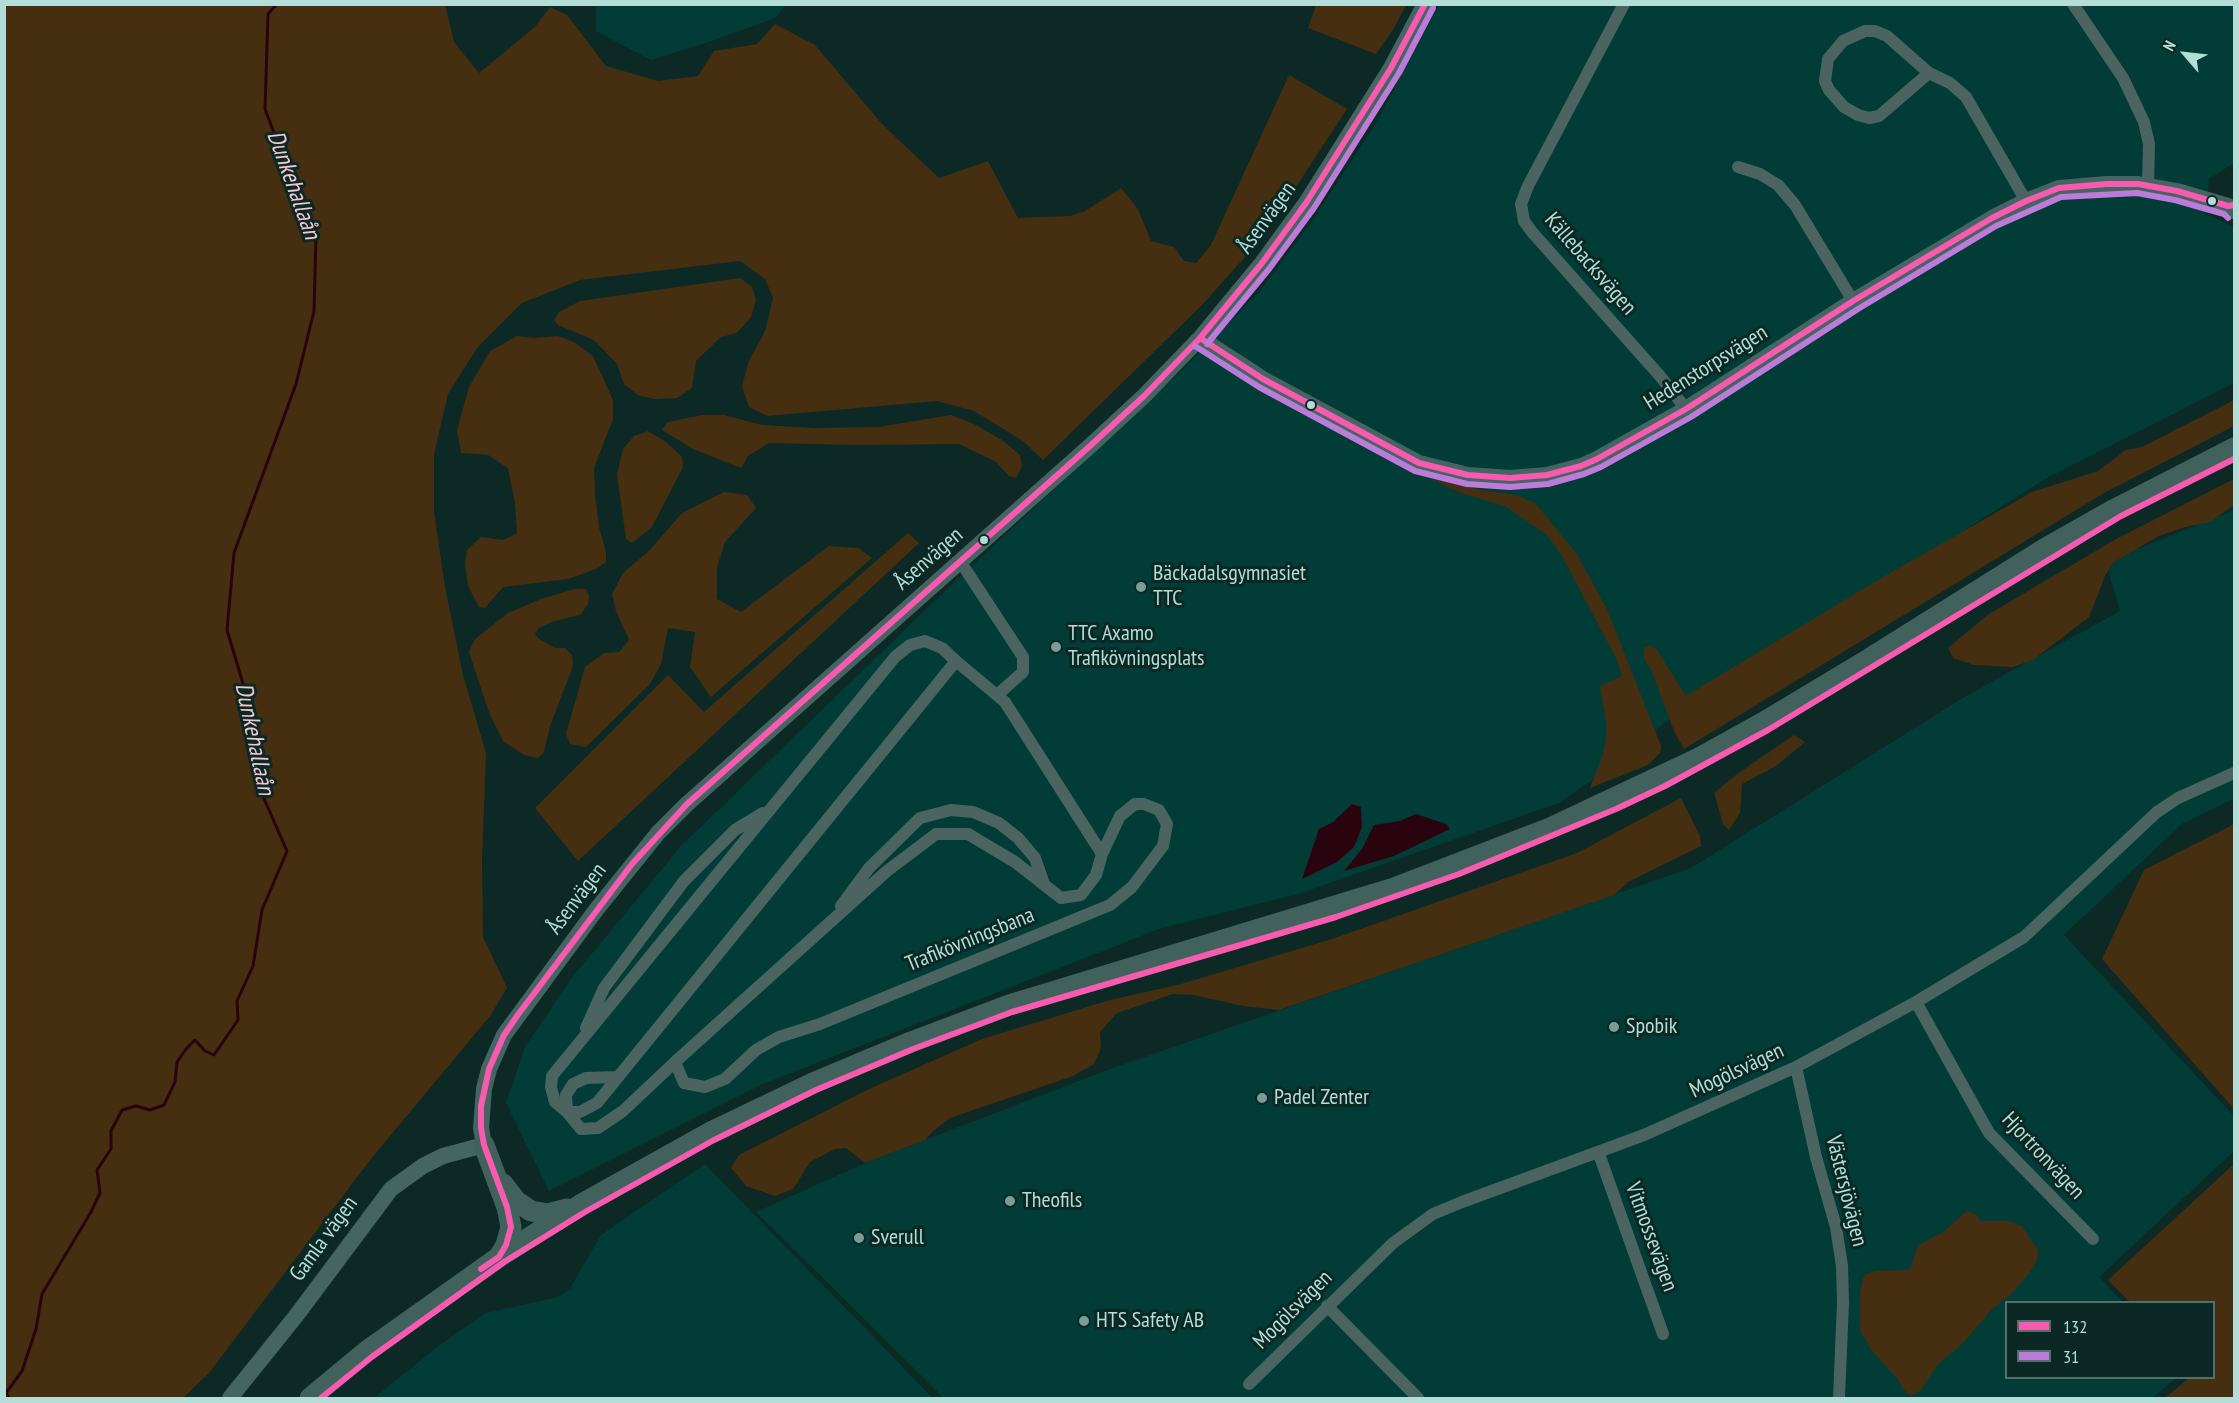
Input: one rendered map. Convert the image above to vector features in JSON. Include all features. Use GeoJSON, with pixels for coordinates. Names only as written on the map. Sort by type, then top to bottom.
{"type":"FeatureCollection","features":[{"type":"Feature","properties":{"kind":"highway"},"geometry":{"type":"LineString","coordinates":[[310,1398],[368,1350],[499,1257],[580,1205],[711,1132],[813,1083],[911,1042],[1009,1005],[1394,888],[1550,828],[1611,801],[1699,758],[1764,722],[2046,548],[2115,509],[2235,448]]}},
{"type":"Feature","properties":{"kind":"highway"},"geometry":{"type":"LineString","coordinates":[[321,1398],[373,1356],[504,1263],[595,1206],[724,1135],[816,1090],[913,1049],[1012,1012],[1335,917],[1459,874],[1616,809],[1665,786],[1768,730],[2051,556],[2121,516],[2235,459]]}},
{"type":"Feature","properties":{"kind":"highway"},"geometry":{"type":"LineString","coordinates":[[484,1145],[497,1176],[511,1227],[506,1245],[499,1257]]}},
{"type":"Feature","properties":{"kind":"highway"},"geometry":{"type":"LineString","coordinates":[[497,1176],[516,1201],[531,1211],[548,1214],[580,1205]]}},
{"type":"Feature","properties":{"kind":"street","name":"Åsenvägen"},"geometry":{"type":"LineString","coordinates":[[484,1145],[481,1117],[484,1089],[489,1069],[504,1035],[632,864],[687,804],[1144,396],[1200,338],[1262,263],[1306,203],[1391,68],[1425,4]]}},
{"type":"Feature","properties":{"kind":"street","name":"Källebacksvägen"},"geometry":{"type":"LineString","coordinates":[[1624,4],[1528,186],[1521,204],[1524,221],[1532,232],[1660,376],[1686,409]]}},
{"type":"Feature","properties":{"kind":"street"},"geometry":{"type":"LineString","coordinates":[[2073,4],[2123,78],[2144,122],[2149,144],[2148,185]]}},
{"type":"Feature","properties":{"kind":"street"},"geometry":{"type":"LineString","coordinates":[[1929,73],[1879,116],[1869,118],[1844,107],[1828,90],[1826,81],[1828,59],[1843,41],[1865,31],[1875,31],[1887,36],[1929,73],[1950,83],[1966,97],[2026,201]]}},
{"type":"Feature","properties":{"kind":"street"},"geometry":{"type":"LineString","coordinates":[[1738,167],[1760,174],[1778,185],[1795,205],[1853,301]]}},
{"type":"Feature","properties":{"kind":"street","name":"Hedenstorpsvägen"},"geometry":{"type":"LineString","coordinates":[[1200,338],[1263,379],[1419,463],[1468,475],[1510,478],[1547,475],[1570,469],[1612,451],[1686,409],[1853,301],[1992,218],[2059,188],[2107,184],[2148,185],[2177,191],[2232,208]]}},
{"type":"Feature","properties":{"kind":"street"},"geometry":{"type":"LineString","coordinates":[[960,561],[1023,657],[1023,672],[997,695]]}},
{"type":"Feature","properties":{"kind":"street","name":"Trafikövningsbana"},"geometry":{"type":"LineString","coordinates":[[675,1062],[684,1083],[705,1088],[725,1079],[756,1050],[779,1037],[820,1024],[1110,905],[1132,888],[1163,846],[1167,824],[1159,810],[1144,804],[1135,804],[1120,816],[1102,854],[1096,875],[1081,895],[1061,898],[1015,862],[968,834],[936,834],[887,871],[675,1062],[623,1111],[598,1128],[581,1129],[555,1102],[551,1087],[552,1076],[895,657],[910,645],[925,641],[942,648],[1005,702],[1102,854]]}},
{"type":"Feature","properties":{"kind":"street"},"geometry":{"type":"LineString","coordinates":[[617,1077],[586,1078],[573,1084],[566,1095],[567,1112],[580,1112],[597,1103],[956,661]]}},
{"type":"Feature","properties":{"kind":"street","name":"Mogölsvägen"},"geometry":{"type":"LineString","coordinates":[[1249,1384],[1393,1243],[1433,1214],[1644,1136],[1796,1067],[1916,1002],[2025,937],[2157,812],[2178,798],[2235,773]]}},
{"type":"Feature","properties":{"kind":"street","name":"Trafikövningsbana"},"geometry":{"type":"LineString","coordinates":[[578,1046],[604,988],[684,881],[735,830],[772,807]]}},
{"type":"Feature","properties":{"kind":"street","name":"Trafikövningsbana"},"geometry":{"type":"LineString","coordinates":[[825,927],[869,868],[920,818],[951,810],[973,812],[999,823],[1012,833],[1035,858],[1045,885]]}},
{"type":"Feature","properties":{"kind":"street","name":"Hjortronvägen"},"geometry":{"type":"LineString","coordinates":[[1916,1002],[1989,1133],[2093,1239]]}},
{"type":"Feature","properties":{"kind":"street","name":"Västersjövägen"},"geometry":{"type":"LineString","coordinates":[[1796,1067],[1816,1157],[1836,1227],[1842,1266],[1843,1302],[1839,1398]]}},
{"type":"Feature","properties":{"kind":"street","name":"Gamla vägen"},"geometry":{"type":"LineString","coordinates":[[230,1398],[289,1324],[390,1189],[423,1166],[443,1156],[484,1145]]}},
{"type":"Feature","properties":{"kind":"street","name":"Vitmossevägen"},"geometry":{"type":"LineString","coordinates":[[1599,1154],[1664,1334]]}},
{"type":"Feature","properties":{"kind":"street"},"geometry":{"type":"LineString","coordinates":[[1327,1306],[1418,1398]]}},
{"type":"Feature","properties":{"kind":"shaded area"},"geometry":{"type":"Polygon","coordinates":[[[5,4],[445,5],[454,42],[479,73],[535,27],[550,7],[567,15],[606,66],[658,81],[698,76],[714,51],[757,44],[775,24],[815,45],[882,124],[939,178],[988,161],[1018,218],[1070,216],[1085,211],[1121,188],[1138,209],[1151,241],[1174,247],[1184,261],[1196,263],[1211,245],[1289,75],[1347,109],[1284,205],[1244,258],[1202,305],[1043,460],[1023,441],[974,411],[937,401],[767,416],[749,407],[742,386],[748,363],[765,331],[773,298],[765,279],[740,261],[580,280],[522,303],[477,348],[448,394],[434,454],[434,511],[445,587],[463,675],[486,753],[482,860],[483,937],[507,988],[490,1016],[370,1160],[209,1373],[183,1398],[5,1398],[5,4]]]}},
{"type":"Feature","properties":{"kind":"shaded area"},"geometry":{"type":"Polygon","coordinates":[[[596,4],[786,5],[775,18],[651,60],[596,31],[596,4]]]}},
{"type":"Feature","properties":{"kind":"shaded area"},"geometry":{"type":"Polygon","coordinates":[[[1316,4],[1406,5],[1376,54],[1308,28],[1316,4]]]}},
{"type":"Feature","properties":{"kind":"shaded area"},"geometry":{"type":"Polygon","coordinates":[[[1439,5],[2234,5],[2234,163],[2209,179],[2206,214],[2234,227],[2234,383],[2045,479],[1676,714],[1594,779],[1559,803],[1298,894],[1159,929],[763,1084],[549,1191],[506,1103],[525,1047],[570,980],[682,845],[948,588],[1178,374],[1260,291],[1314,218],[1375,125],[1439,5]]]}},
{"type":"Feature","properties":{"kind":"shaded area"},"geometry":{"type":"Polygon","coordinates":[[[740,278],[752,287],[756,300],[751,317],[737,333],[721,337],[696,361],[692,388],[677,398],[654,399],[638,395],[624,384],[617,364],[594,340],[558,325],[554,320],[559,312],[580,301],[740,278]]]}},
{"type":"Feature","properties":{"kind":"shaded area"},"geometry":{"type":"Polygon","coordinates":[[[517,336],[534,338],[558,336],[574,342],[593,356],[613,400],[613,419],[594,468],[599,527],[606,552],[606,562],[596,569],[568,579],[503,587],[485,608],[479,607],[468,586],[465,564],[467,550],[481,537],[503,540],[517,533],[515,503],[508,468],[488,455],[461,453],[457,430],[469,387],[490,351],[517,336]]]}},
{"type":"Feature","properties":{"kind":"shaded area"},"geometry":{"type":"Polygon","coordinates":[[[2234,400],[2234,426],[2104,493],[1684,749],[1674,731],[1652,672],[1644,658],[1644,647],[1650,645],[1657,650],[1686,696],[1871,584],[2032,492],[2098,471],[2126,450],[2142,447],[2234,400]]]}},
{"type":"Feature","properties":{"kind":"shaded area"},"geometry":{"type":"Polygon","coordinates":[[[702,415],[724,415],[762,425],[814,428],[878,427],[951,415],[974,424],[1002,440],[1020,455],[1022,466],[1016,478],[1009,476],[996,462],[959,444],[769,443],[748,456],[741,468],[693,449],[662,430],[668,422],[702,415]]]}},
{"type":"Feature","properties":{"kind":"shaded area"},"geometry":{"type":"Polygon","coordinates":[[[648,431],[666,442],[682,457],[683,467],[652,527],[632,543],[626,539],[617,474],[623,449],[634,436],[648,431]]]}},
{"type":"Feature","properties":{"kind":"shaded area"},"geometry":{"type":"Polygon","coordinates":[[[1430,479],[1517,495],[1536,504],[1576,553],[1607,609],[1661,746],[1660,753],[1648,765],[1590,788],[1606,739],[1606,722],[1600,686],[1622,676],[1617,660],[1562,556],[1547,535],[1505,506],[1464,494],[1430,479]]]}},
{"type":"Feature","properties":{"kind":"shaded area"},"geometry":{"type":"Polygon","coordinates":[[[2234,479],[2234,505],[2210,522],[2159,536],[2114,562],[2105,576],[2089,617],[2033,660],[2013,667],[1974,665],[1953,658],[1948,648],[1989,614],[2116,539],[2234,479]]]}},
{"type":"Feature","properties":{"kind":"shaded area"},"geometry":{"type":"Polygon","coordinates":[[[724,492],[747,495],[756,508],[725,542],[717,567],[717,599],[741,612],[829,546],[858,548],[872,558],[711,697],[690,667],[695,632],[668,628],[661,664],[650,684],[586,747],[570,744],[566,734],[585,667],[604,653],[619,652],[629,640],[616,611],[612,594],[623,573],[650,550],[682,513],[724,492]]]}},
{"type":"Feature","properties":{"kind":"shaded area"},"geometry":{"type":"Polygon","coordinates":[[[2234,510],[2234,799],[2183,823],[2064,935],[2234,1116],[2234,1151],[2099,1277],[2122,1301],[2005,1301],[2005,1379],[2175,1379],[2152,1398],[944,1398],[756,1212],[865,1163],[1110,1069],[1691,868],[1966,696],[2120,611],[2106,562],[2234,510]]]}},
{"type":"Feature","properties":{"kind":"shaded area"},"geometry":{"type":"Polygon","coordinates":[[[908,533],[919,543],[578,861],[535,808],[668,675],[704,712],[908,533]]]}},
{"type":"Feature","properties":{"kind":"shaded area"},"geometry":{"type":"Polygon","coordinates":[[[575,589],[586,589],[589,595],[588,604],[580,615],[554,621],[539,628],[535,634],[539,639],[555,648],[565,648],[572,655],[573,666],[550,726],[544,752],[538,758],[524,755],[503,741],[490,715],[469,652],[475,639],[508,613],[541,599],[575,589]]]}},
{"type":"Feature","properties":{"kind":"shaded area"},"geometry":{"type":"Polygon","coordinates":[[[1794,735],[1805,742],[1776,766],[1742,784],[1740,813],[1729,830],[1723,824],[1714,793],[1737,774],[1794,735]]]}},
{"type":"Feature","properties":{"kind":"shaded area"},"geometry":{"type":"Polygon","coordinates":[[[1681,798],[1700,836],[1701,846],[1628,882],[1614,895],[1279,1010],[1243,1006],[1194,995],[1173,994],[1117,1013],[1100,1032],[1101,1048],[1094,1064],[1073,1076],[950,1118],[925,1140],[865,1163],[846,1148],[835,1149],[810,1162],[793,1189],[775,1196],[746,1186],[731,1168],[739,1155],[869,1089],[982,1039],[1110,1000],[1181,984],[1332,939],[1577,853],[1681,798]]]}},
{"type":"Feature","properties":{"kind":"shaded area"},"geometry":{"type":"Polygon","coordinates":[[[1352,804],[1361,807],[1362,827],[1354,847],[1337,862],[1302,879],[1319,829],[1333,822],[1352,804]]]}},
{"type":"Feature","properties":{"kind":"shaded area"},"geometry":{"type":"Polygon","coordinates":[[[1416,814],[1446,824],[1450,829],[1394,856],[1344,871],[1362,849],[1374,825],[1400,821],[1416,814]]]}},
{"type":"Feature","properties":{"kind":"shaded area"},"geometry":{"type":"Polygon","coordinates":[[[2234,824],[2234,1109],[2102,959],[2144,870],[2234,824]]]}},
{"type":"Feature","properties":{"kind":"shaded area"},"geometry":{"type":"Polygon","coordinates":[[[705,1164],[933,1398],[374,1398],[441,1344],[486,1313],[558,1297],[569,1290],[601,1235],[705,1164]]]}},
{"type":"Feature","properties":{"kind":"shaded area"},"geometry":{"type":"Polygon","coordinates":[[[2234,1164],[2234,1398],[2165,1398],[2188,1379],[2215,1379],[2215,1301],[2129,1301],[2108,1280],[2234,1164]]]}},
{"type":"Feature","properties":{"kind":"shaded area"},"geometry":{"type":"Polygon","coordinates":[[[1967,1211],[1975,1214],[1981,1221],[2009,1221],[2022,1226],[2038,1250],[2037,1260],[2011,1294],[1992,1309],[1964,1342],[1938,1364],[1920,1391],[1911,1396],[1872,1351],[1860,1330],[1860,1292],[1863,1278],[1866,1274],[1875,1271],[1907,1270],[1911,1267],[1918,1245],[1943,1232],[1967,1211]]]}},
{"type":"Feature","properties":{"kind":"waterway","name":"Dunkehallaån"},"geometry":{"type":"LineString","coordinates":[[9,1398],[6,1393],[22,1371],[36,1329],[42,1294],[100,1193],[97,1170],[111,1149],[111,1131],[122,1110],[136,1106],[150,1110],[164,1105],[175,1082],[177,1062],[186,1049],[195,1040],[205,1051],[214,1055],[238,1020],[237,1001],[253,966],[262,910],[287,851],[258,785],[256,727],[227,630],[234,553],[296,384],[314,311],[316,235],[265,109],[268,14],[277,4]]}},
{"type":"Feature","properties":{"kind":"transit line","name":"132"},"geometry":{"type":"LineString","coordinates":[[481,1269],[499,1257],[506,1245],[511,1227],[507,1207],[484,1145],[481,1106],[489,1069],[504,1035],[517,1016],[632,864],[687,804],[1090,446],[1144,396],[1200,338],[1262,263],[1306,203],[1391,68],[1425,4]]}},
{"type":"Feature","properties":{"kind":"transit line","name":"31"},"geometry":{"type":"LineString","coordinates":[[1207,344],[1269,269],[1314,208],[1399,73],[1433,8]]}},
{"type":"Feature","properties":{"kind":"transit line","name":"132"},"geometry":{"type":"LineString","coordinates":[[1200,338],[1263,379],[1419,463],[1468,475],[1510,478],[1547,475],[1597,459],[1686,409],[1853,301],[1992,218],[2059,188],[2138,184],[2177,191],[2228,206],[2234,205]]}},
{"type":"Feature","properties":{"kind":"transit line","name":"31"},"geometry":{"type":"LineString","coordinates":[[1195,346],[1259,387],[1415,471],[1467,484],[1510,487],[1548,484],[1601,467],[1691,417],[1858,309],[1996,226],[2061,197],[2137,193],[2175,200],[2224,214],[2228,218]]}},
{"type":"Feature","properties":{"kind":"transit line","name":"132"},"geometry":{"type":"LineString","coordinates":[[321,1398],[373,1356],[504,1262],[585,1212],[714,1140],[816,1090],[913,1049],[1012,1012],[1336,917],[1459,874],[1616,809],[1665,786],[1768,730],[2121,516],[2234,459]]}},
{"type":"Feature","properties":{"kind":"place","name":"Bäckadalsgymnasiet TTC"},"geometry":{"type":"Point","coordinates":[1141,587]}},
{"type":"Feature","properties":{"kind":"place","name":"TTC Axamo Trafikövningsplats"},"geometry":{"type":"Point","coordinates":[1056,647]}},
{"type":"Feature","properties":{"kind":"place","name":"Spobik"},"geometry":{"type":"Point","coordinates":[1614,1027]}},
{"type":"Feature","properties":{"kind":"place","name":"Padel Zenter"},"geometry":{"type":"Point","coordinates":[1262,1098]}},
{"type":"Feature","properties":{"kind":"place","name":"Theofils"},"geometry":{"type":"Point","coordinates":[1010,1201]}},
{"type":"Feature","properties":{"kind":"place","name":"Sverull"},"geometry":{"type":"Point","coordinates":[859,1238]}},
{"type":"Feature","properties":{"kind":"place","name":"HTS Safety AB"},"geometry":{"type":"Point","coordinates":[1084,1321]}}]}
